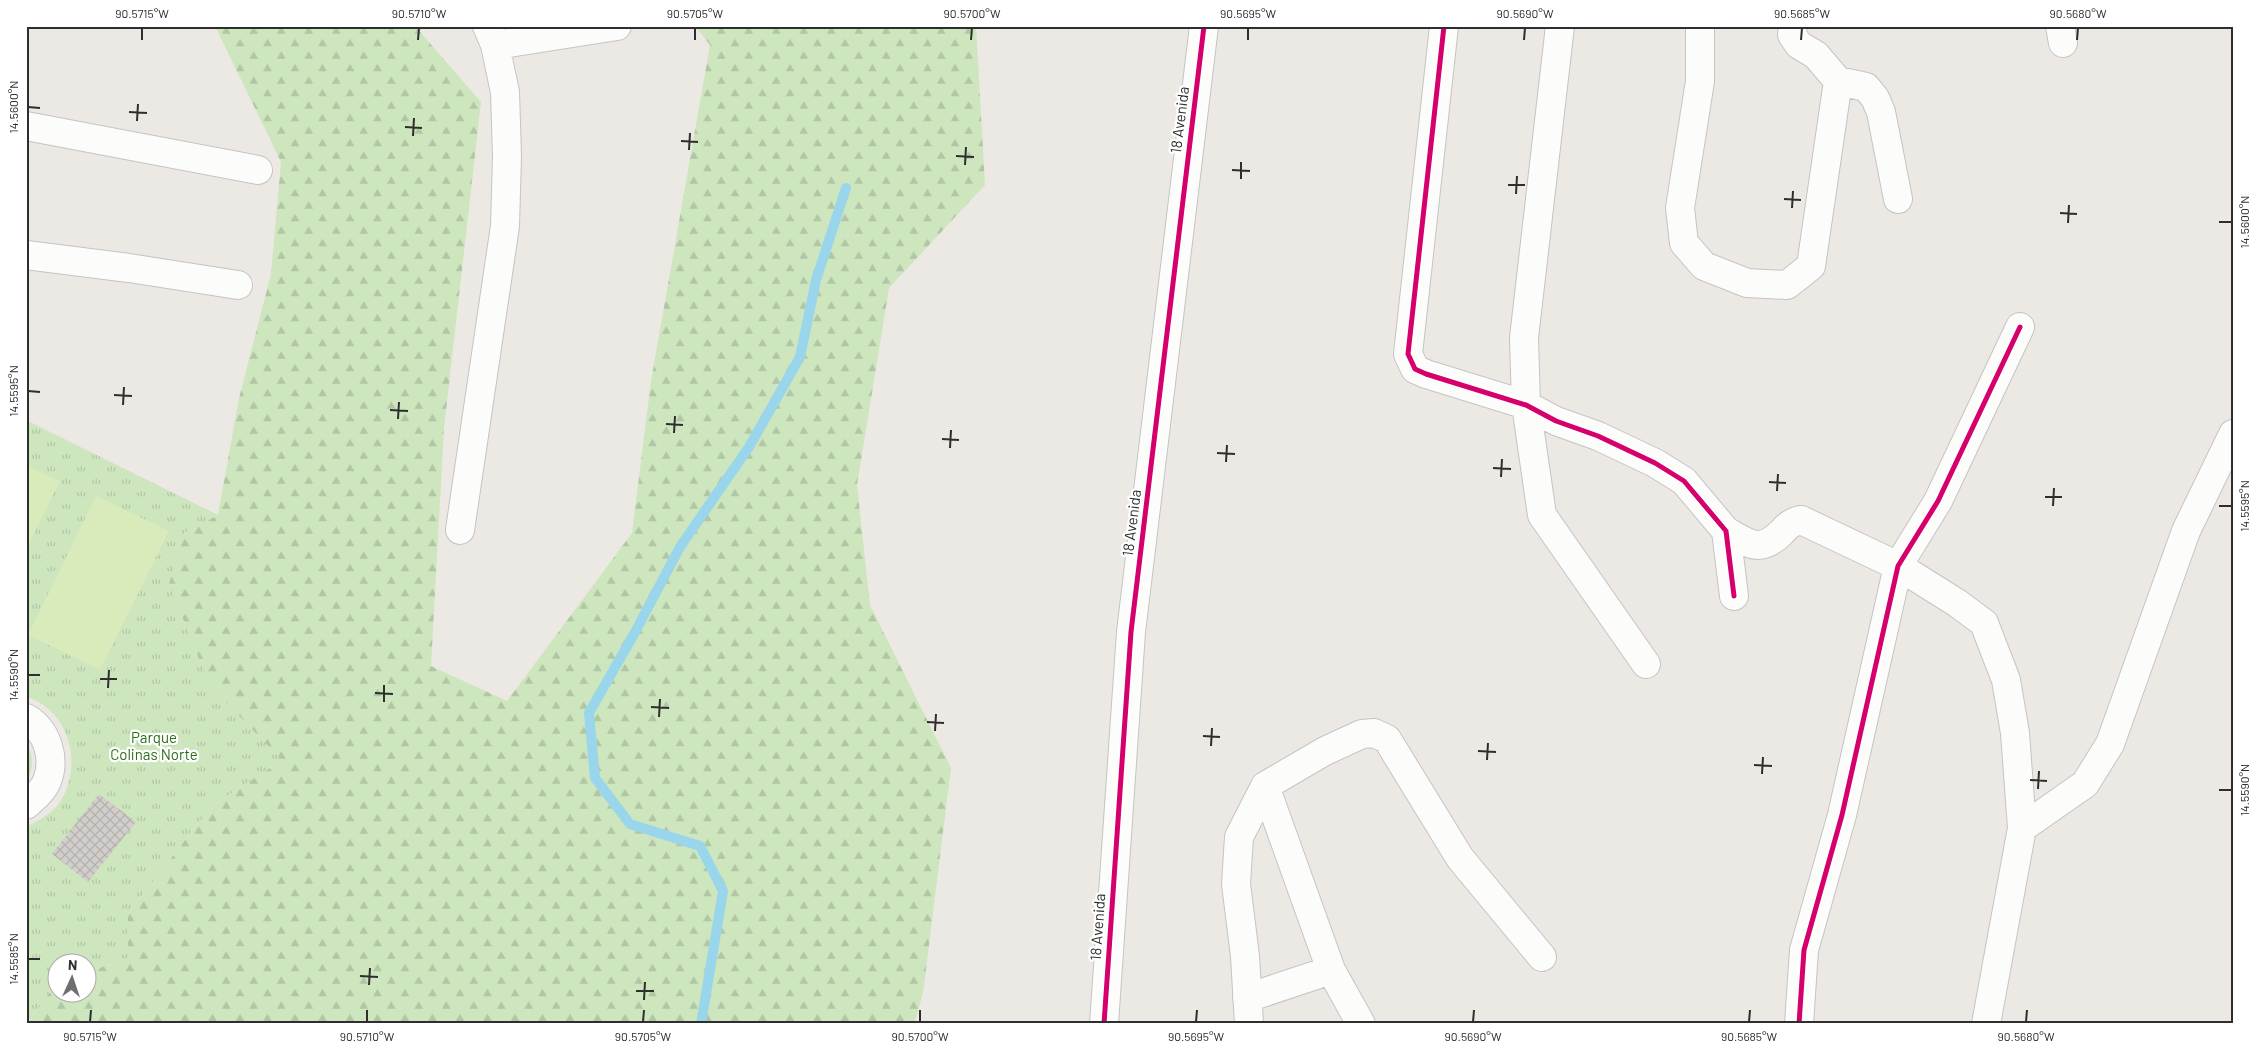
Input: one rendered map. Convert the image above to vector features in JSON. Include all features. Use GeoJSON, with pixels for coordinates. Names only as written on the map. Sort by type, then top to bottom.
{"type":"FeatureCollection","features":[{"type":"Feature","properties":{"kind":"street"},"geometry":{"type":"LineString","coordinates":[[460,530],[505,226],[507,156],[505,92],[491,35],[617,26]]}},
{"type":"Feature","properties":{"kind":"street","name":"18 Avenida"},"geometry":{"type":"LineString","coordinates":[[1104,1024],[1131,632],[1204,26]]}},
{"type":"Feature","properties":{"kind":"street"},"geometry":{"type":"LineString","coordinates":[[1444,26],[1408,354],[1415,369],[1526,405],[1556,421],[1598,436],[1647,459],[1684,481],[1726,531],[1750,544],[1762,546],[1772,541],[1792,522],[1801,520],[1898,566],[1957,603],[1984,623],[2006,680],[2015,734],[2022,828],[1986,1024]]}},
{"type":"Feature","properties":{"kind":"street"},"geometry":{"type":"LineString","coordinates":[[1560,26],[1524,338],[1526,405],[1542,514],[1646,664]]}},
{"type":"Feature","properties":{"kind":"street"},"geometry":{"type":"LineString","coordinates":[[1700,26],[1700,81],[1680,208],[1684,243],[1704,266],[1747,283],[1788,285],[1811,266],[1838,81]]}},
{"type":"Feature","properties":{"kind":"street"},"geometry":{"type":"LineString","coordinates":[[1792,30],[1800,45],[1816,55],[1838,81],[1866,88],[1875,98],[1881,112],[1898,199]]}},
{"type":"Feature","properties":{"kind":"street"},"geometry":{"type":"LineString","coordinates":[[26,126],[258,170]]}},
{"type":"Feature","properties":{"kind":"street"},"geometry":{"type":"LineString","coordinates":[[26,256],[129,268],[238,286]]}},
{"type":"Feature","properties":{"kind":"street"},"geometry":{"type":"LineString","coordinates":[[1799,1024],[1804,950],[1842,815],[1898,566],[1938,501],[2020,327]]}},
{"type":"Feature","properties":{"kind":"street"},"geometry":{"type":"LineString","coordinates":[[2022,828],[2085,784],[2110,744],[2186,531],[2233,434]]}},
{"type":"Feature","properties":{"kind":"street"},"geometry":{"type":"LineString","coordinates":[[1726,531],[1734,596]]}},
{"type":"Feature","properties":{"kind":"street"},"geometry":{"type":"LineString","coordinates":[[26,718],[43,734],[49,749],[51,765],[47,781],[38,795],[26,805]]}},
{"type":"Feature","properties":{"kind":"street"},"geometry":{"type":"LineString","coordinates":[[1331,970],[1248,1011],[1245,956],[1236,884],[1239,837],[1265,786],[1325,751],[1362,734],[1374,733],[1387,739],[1460,858],[1542,957]]}},
{"type":"Feature","properties":{"kind":"street"},"geometry":{"type":"LineString","coordinates":[[1265,786],[1331,970],[1361,1024]]}},
{"type":"Feature","properties":{"kind":"green space"},"geometry":{"type":"Polygon","coordinates":[[[215,26],[415,26],[481,102],[444,428],[431,666],[507,701],[632,533],[651,381],[710,45],[695,26],[976,26],[985,185],[889,288],[857,485],[870,605],[951,768],[923,993],[914,1024],[28,1024],[48,994],[48,1002],[98,1002],[98,968],[128,958],[128,913],[212,806],[282,760],[210,686],[169,584],[183,534],[218,515],[239,398],[271,274],[281,162],[215,26]]]}},
{"type":"Feature","properties":{"kind":"green space","name":"Parque Colinas Norte"},"geometry":{"type":"Polygon","coordinates":[[[26,420],[218,515],[183,534],[210,686],[283,760],[212,806],[128,913],[128,958],[98,968],[98,952],[48,952],[48,994],[28,1024],[26,827],[47,815],[58,805],[66,791],[71,759],[69,743],[63,728],[54,714],[42,704],[26,697],[26,420]]]}},
{"type":"Feature","properties":{"kind":"green space"},"geometry":{"type":"Polygon","coordinates":[[[26,465],[60,481],[26,550],[26,465]]]}},
{"type":"Feature","properties":{"kind":"green space"},"geometry":{"type":"Polygon","coordinates":[[[96,496],[169,531],[100,670],[28,635],[96,496]]]}},
{"type":"Feature","properties":{"kind":"green space"},"geometry":{"type":"Polygon","coordinates":[[[26,743],[32,762],[26,782],[26,743]]]}},
{"type":"Feature","properties":{"kind":"building"},"geometry":{"type":"Polygon","coordinates":[[[99,794],[136,822],[88,882],[52,854],[99,794]]]}},
{"type":"Feature","properties":{"kind":"waterway"},"geometry":{"type":"LineString","coordinates":[[701,1024],[723,891],[700,846],[630,824],[595,778],[589,713],[680,547],[749,447],[800,357],[816,280],[846,188]]}},
{"type":"Feature","properties":{"kind":"cycle path"},"geometry":{"type":"LineString","coordinates":[[1104,1024],[1131,632],[1204,26]]}},
{"type":"Feature","properties":{"kind":"cycle path"},"geometry":{"type":"LineString","coordinates":[[1444,26],[1408,354],[1415,369],[1526,405],[1556,421],[1598,436],[1655,463],[1684,481],[1726,531],[1734,596]]}},
{"type":"Feature","properties":{"kind":"cycle path"},"geometry":{"type":"LineString","coordinates":[[1799,1024],[1804,950],[1842,815],[1898,566],[1938,501],[2020,327]]}}]}
